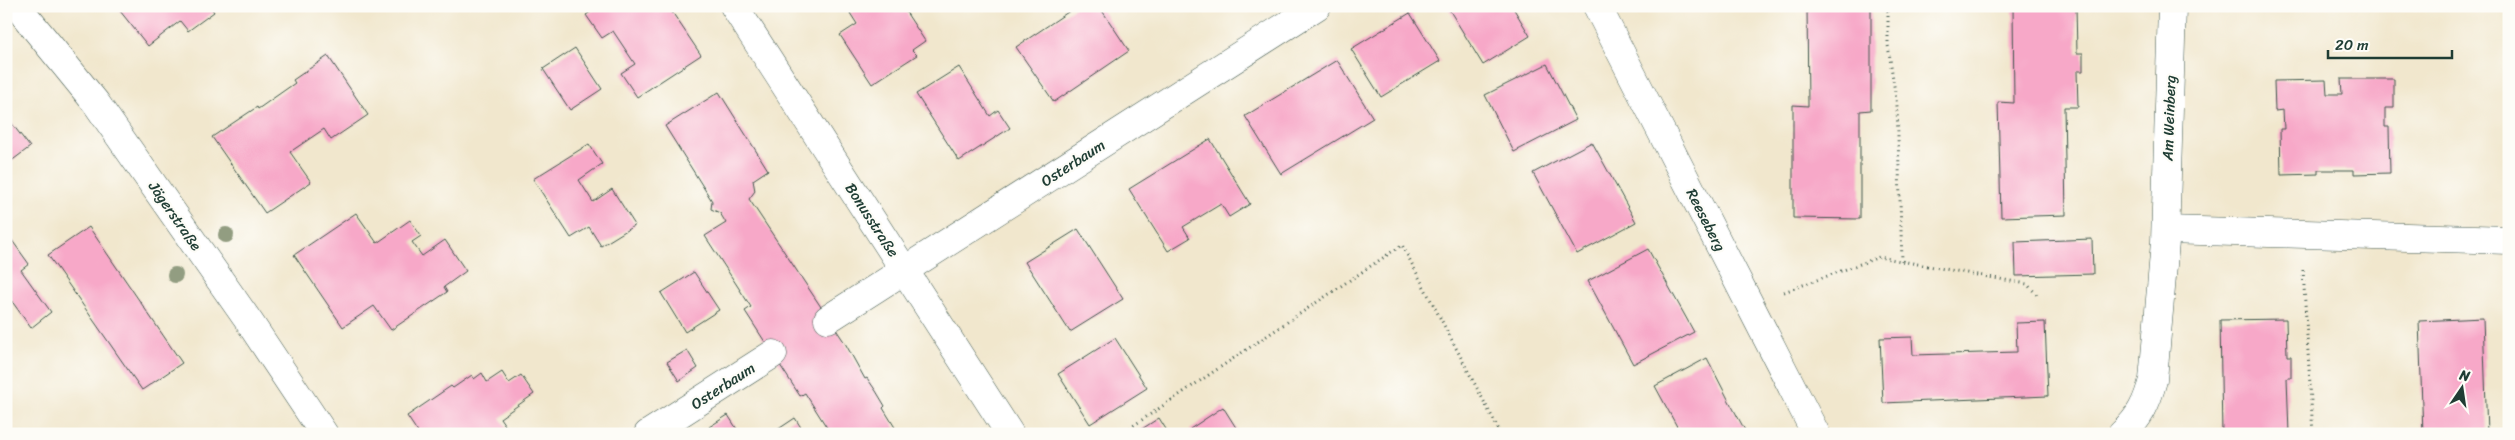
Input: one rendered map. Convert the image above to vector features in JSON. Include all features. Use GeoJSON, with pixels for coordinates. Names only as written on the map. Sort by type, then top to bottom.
{"type":"FeatureCollection","features":[{"type":"Feature","properties":{"kind":"street","name":"Jägerstraße"},"geometry":{"type":"LineString","coordinates":[[17,6],[96,103],[250,323],[324,434]]}},
{"type":"Feature","properties":{"kind":"street","name":"Bonusstraße"},"geometry":{"type":"LineString","coordinates":[[734,6],[1010,434]]}},
{"type":"Feature","properties":{"kind":"street","name":"Osterbaum"},"geometry":{"type":"LineString","coordinates":[[828,319],[1317,6]]}},
{"type":"Feature","properties":{"kind":"street","name":"Reeseberg"},"geometry":{"type":"LineString","coordinates":[[1597,6],[1816,434]]}},
{"type":"Feature","properties":{"kind":"street","name":"Am Weinberg"},"geometry":{"type":"LineString","coordinates":[[2122,434],[2136,422],[2147,401],[2153,380],[2166,230],[2172,6]]}},
{"type":"Feature","properties":{"kind":"street"},"geometry":{"type":"LineString","coordinates":[[2166,230],[2509,240]]}},
{"type":"Feature","properties":{"kind":"street","name":"Osterbaum"},"geometry":{"type":"LineString","coordinates":[[648,434],[773,354]]}},
{"type":"Feature","properties":{"kind":"path"},"geometry":{"type":"LineString","coordinates":[[1888,6],[1888,45],[1897,106],[1902,261]]}},
{"type":"Feature","properties":{"kind":"path"},"geometry":{"type":"LineString","coordinates":[[2300,235],[2313,434]]}},
{"type":"Feature","properties":{"kind":"path"},"geometry":{"type":"LineString","coordinates":[[1121,434],[1402,245],[1501,434]]}},
{"type":"Feature","properties":{"kind":"path"},"geometry":{"type":"LineString","coordinates":[[1749,305],[1879,257],[2027,284],[2039,297]]}},
{"type":"Feature","properties":{"kind":"building"},"geometry":{"type":"Polygon","coordinates":[[[116,6],[210,6],[214,12],[188,31],[180,21],[148,46],[116,6]]]}},
{"type":"Feature","properties":{"kind":"building"},"geometry":{"type":"Polygon","coordinates":[[[599,6],[668,6],[701,55],[637,97],[621,73],[635,64],[613,31],[602,38],[586,15],[599,6]]]}},
{"type":"Feature","properties":{"kind":"building"},"geometry":{"type":"Polygon","coordinates":[[[860,6],[882,8],[887,6],[890,11],[897,6],[902,6],[925,41],[912,50],[917,55],[872,84],[840,35],[857,24],[850,13],[860,6]]]}},
{"type":"Feature","properties":{"kind":"building"},"geometry":{"type":"Polygon","coordinates":[[[1077,6],[1099,6],[1129,51],[1054,102],[1016,47],[1077,6]]]}},
{"type":"Feature","properties":{"kind":"building"},"geometry":{"type":"Polygon","coordinates":[[[1447,6],[1512,6],[1530,36],[1483,65],[1447,6]]]}},
{"type":"Feature","properties":{"kind":"building"},"geometry":{"type":"Polygon","coordinates":[[[1807,6],[1871,6],[1871,110],[1860,111],[1860,219],[1793,218],[1793,105],[1808,106],[1807,6]]]}},
{"type":"Feature","properties":{"kind":"building"},"geometry":{"type":"Polygon","coordinates":[[[2013,6],[2076,6],[2077,53],[2083,53],[2083,71],[2077,71],[2078,107],[2064,107],[2066,215],[2001,217],[1998,102],[2014,103],[2013,6]]]}},
{"type":"Feature","properties":{"kind":"building"},"geometry":{"type":"Polygon","coordinates":[[[1410,13],[1440,61],[1381,97],[1351,49],[1410,13]]]}},
{"type":"Feature","properties":{"kind":"building"},"geometry":{"type":"Polygon","coordinates":[[[575,48],[602,89],[570,110],[543,69],[575,48]]]}},
{"type":"Feature","properties":{"kind":"building"},"geometry":{"type":"Polygon","coordinates":[[[328,56],[368,115],[331,140],[324,129],[290,152],[311,182],[265,213],[212,137],[257,107],[258,109],[295,83],[293,80],[328,56]]]}},
{"type":"Feature","properties":{"kind":"building"},"geometry":{"type":"Polygon","coordinates":[[[1337,60],[1373,118],[1281,174],[1245,116],[1337,60]]]}},
{"type":"Feature","properties":{"kind":"building"},"geometry":{"type":"Polygon","coordinates":[[[1547,64],[1576,120],[1514,152],[1485,95],[1547,64]]]}},
{"type":"Feature","properties":{"kind":"building"},"geometry":{"type":"Polygon","coordinates":[[[959,67],[990,116],[998,110],[1010,128],[959,161],[916,94],[959,67]]]}},
{"type":"Feature","properties":{"kind":"building"},"geometry":{"type":"Polygon","coordinates":[[[2341,79],[2394,79],[2394,108],[2385,108],[2385,127],[2389,127],[2390,173],[2354,174],[2354,170],[2318,170],[2318,174],[2281,175],[2280,129],[2284,129],[2283,110],[2275,111],[2274,81],[2326,80],[2327,94],[2342,94],[2341,79]]]}},
{"type":"Feature","properties":{"kind":"building"},"geometry":{"type":"Polygon","coordinates":[[[719,92],[768,170],[753,180],[755,191],[749,199],[845,343],[865,379],[867,378],[876,391],[885,406],[883,408],[899,434],[831,434],[805,393],[800,396],[745,311],[751,307],[705,236],[726,223],[720,213],[711,209],[712,201],[665,126],[719,92]]]}},
{"type":"Feature","properties":{"kind":"building"},"geometry":{"type":"Polygon","coordinates":[[[6,116],[30,147],[6,165],[6,116]]]}},
{"type":"Feature","properties":{"kind":"building"},"geometry":{"type":"Polygon","coordinates":[[[1210,139],[1250,204],[1229,217],[1221,204],[1183,227],[1190,238],[1168,251],[1129,189],[1210,139]]]}},
{"type":"Feature","properties":{"kind":"building"},"geometry":{"type":"Polygon","coordinates":[[[1592,142],[1636,222],[1577,254],[1533,173],[1592,142]]]}},
{"type":"Feature","properties":{"kind":"building"},"geometry":{"type":"Polygon","coordinates":[[[589,144],[602,164],[579,180],[593,202],[612,189],[635,225],[601,246],[589,227],[571,238],[533,179],[589,144]]]}},
{"type":"Feature","properties":{"kind":"building"},"geometry":{"type":"Polygon","coordinates":[[[356,213],[377,243],[410,220],[421,236],[412,242],[422,256],[445,240],[466,271],[444,287],[447,292],[391,330],[374,306],[343,327],[294,255],[356,213]]]}},
{"type":"Feature","properties":{"kind":"building"},"geometry":{"type":"Polygon","coordinates":[[[89,227],[182,363],[142,390],[48,255],[89,227]]]}},
{"type":"Feature","properties":{"kind":"building"},"geometry":{"type":"Polygon","coordinates":[[[1078,229],[1123,299],[1070,332],[1025,262],[1078,229]]]}},
{"type":"Feature","properties":{"kind":"building"},"geometry":{"type":"Polygon","coordinates":[[[6,232],[29,264],[21,270],[51,312],[31,328],[6,293],[6,232]]]}},
{"type":"Feature","properties":{"kind":"building"},"geometry":{"type":"Polygon","coordinates":[[[2092,239],[2093,274],[2016,276],[2015,242],[2092,239]]]}},
{"type":"Feature","properties":{"kind":"building"},"geometry":{"type":"Polygon","coordinates":[[[1648,249],[1694,332],[1633,364],[1588,281],[1648,249]]]}},
{"type":"Feature","properties":{"kind":"building"},"geometry":{"type":"Polygon","coordinates":[[[694,272],[719,310],[685,332],[661,293],[694,272]]]}},
{"type":"Feature","properties":{"kind":"building"},"geometry":{"type":"Polygon","coordinates":[[[2483,318],[2487,434],[2423,434],[2419,321],[2483,318]]]}},
{"type":"Feature","properties":{"kind":"building"},"geometry":{"type":"Polygon","coordinates":[[[2286,319],[2287,356],[2291,356],[2291,378],[2287,378],[2289,434],[2222,434],[2220,320],[2286,319]]]}},
{"type":"Feature","properties":{"kind":"building"},"geometry":{"type":"Polygon","coordinates":[[[2045,322],[2048,396],[1883,403],[1880,338],[1912,337],[1913,355],[2017,352],[2016,323],[2045,322]]]}},
{"type":"Feature","properties":{"kind":"building"},"geometry":{"type":"Polygon","coordinates":[[[1115,338],[1147,388],[1090,424],[1058,374],[1115,338]]]}},
{"type":"Feature","properties":{"kind":"building"},"geometry":{"type":"Polygon","coordinates":[[[687,350],[698,368],[679,381],[667,362],[687,350]]]}},
{"type":"Feature","properties":{"kind":"building"},"geometry":{"type":"Polygon","coordinates":[[[1707,358],[1747,434],[1681,434],[1655,386],[1707,358]]]}},
{"type":"Feature","properties":{"kind":"building"},"geometry":{"type":"Polygon","coordinates":[[[502,372],[509,383],[521,375],[534,394],[500,418],[507,428],[498,434],[419,434],[407,416],[451,386],[453,388],[472,375],[474,379],[482,373],[487,382],[502,372]]]}},
{"type":"Feature","properties":{"kind":"building"},"geometry":{"type":"Polygon","coordinates":[[[1223,407],[1240,434],[1193,434],[1190,429],[1223,407]]]}},
{"type":"Feature","properties":{"kind":"building"},"geometry":{"type":"Polygon","coordinates":[[[728,415],[740,434],[713,434],[709,427],[728,415]]]}},
{"type":"Feature","properties":{"kind":"building"},"geometry":{"type":"Polygon","coordinates":[[[795,418],[805,434],[771,434],[795,418]]]}},
{"type":"Feature","properties":{"kind":"building"},"geometry":{"type":"Polygon","coordinates":[[[1159,418],[1169,434],[1134,434],[1159,418]]]}}]}
